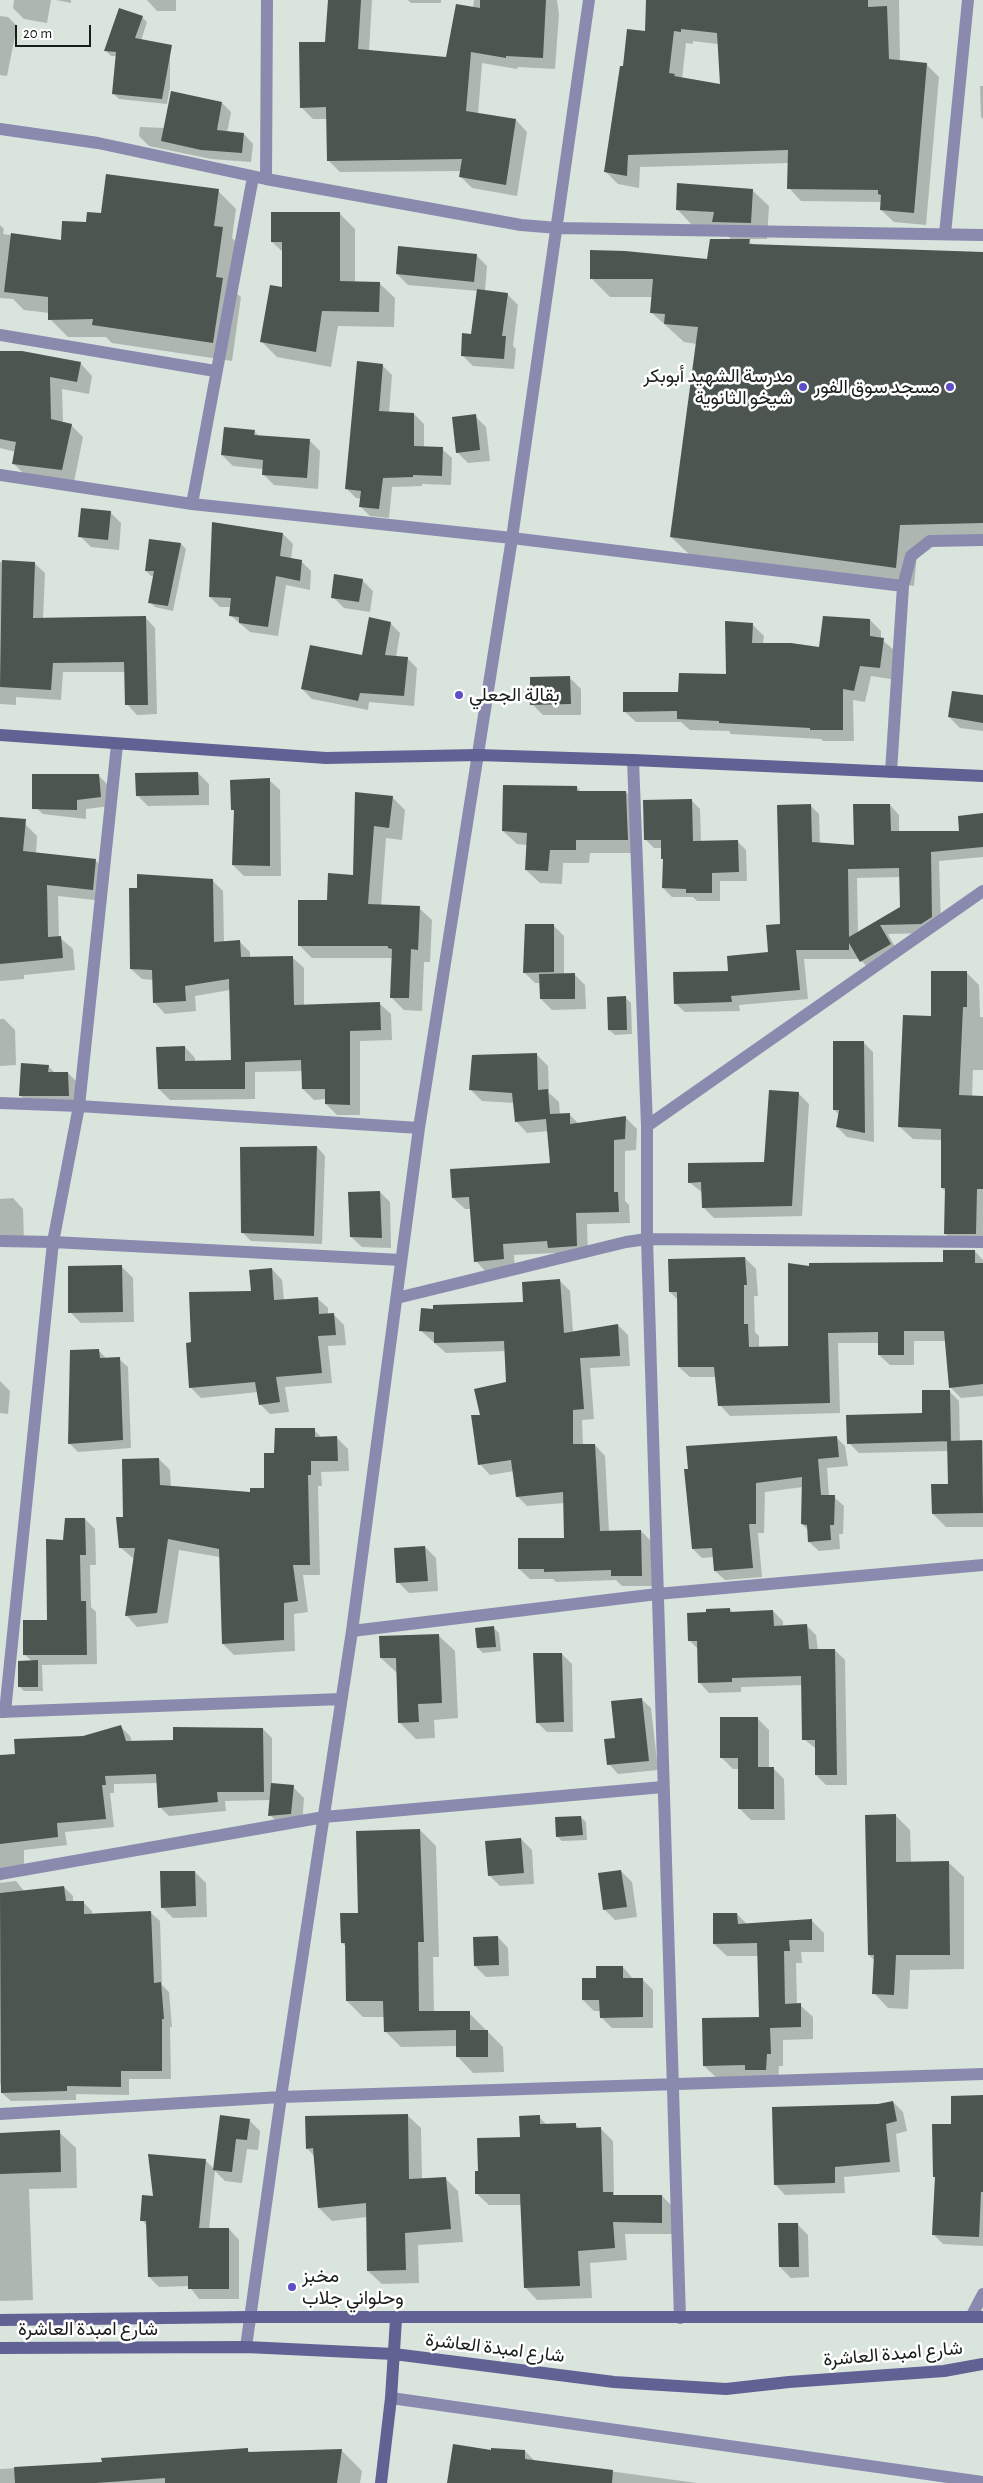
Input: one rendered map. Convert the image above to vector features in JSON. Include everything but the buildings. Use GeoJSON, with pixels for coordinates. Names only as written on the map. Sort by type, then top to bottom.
{"type":"FeatureCollection","features":[{"type":"Feature","properties":{"kind":"main road"},"geometry":{"type":"LineString","coordinates":[[0,735],[117,745],[326,758],[478,755],[983,776]]}},
{"type":"Feature","properties":{"kind":"main road","name":"شارع امبدة العاشرة"},"geometry":{"type":"LineString","coordinates":[[0,2320],[249,2317],[396,2319],[977,2317]]}},
{"type":"Feature","properties":{"kind":"main road"},"geometry":{"type":"LineString","coordinates":[[381,2483],[391,2398],[396,2319]]}},
{"type":"Feature","properties":{"kind":"main road","name":"شارع امبدة العاشرة"},"geometry":{"type":"LineString","coordinates":[[0,2348],[246,2347],[394,2354],[614,2382],[726,2389],[789,2382],[944,2371],[983,2364]]}},
{"type":"Feature","properties":{"kind":"street"},"geometry":{"type":"LineString","coordinates":[[192,504],[215,371],[259,178],[267,0]]}},
{"type":"Feature","properties":{"kind":"street"},"geometry":{"type":"LineString","coordinates":[[246,2347],[280,2097],[352,1631],[419,1128],[512,538],[590,0]]}},
{"type":"Feature","properties":{"kind":"street"},"geometry":{"type":"LineString","coordinates":[[945,234],[968,0]]}},
{"type":"Feature","properties":{"kind":"street"},"geometry":{"type":"LineString","coordinates":[[0,129],[98,143],[259,178],[521,225],[558,228],[983,235]]}},
{"type":"Feature","properties":{"kind":"street"},"geometry":{"type":"LineString","coordinates":[[0,335],[215,371]]}},
{"type":"Feature","properties":{"kind":"street"},"geometry":{"type":"LineString","coordinates":[[0,475],[192,504],[512,538],[903,586]]}},
{"type":"Feature","properties":{"kind":"street"},"geometry":{"type":"LineString","coordinates":[[891,772],[903,586],[911,556],[930,541],[983,540]]}},
{"type":"Feature","properties":{"kind":"street"},"geometry":{"type":"LineString","coordinates":[[117,745],[80,1106],[53,1242],[2,1712],[341,1699]]}},
{"type":"Feature","properties":{"kind":"street"},"geometry":{"type":"LineString","coordinates":[[633,760],[647,1126],[647,1239],[662,1787],[680,2318]]}},
{"type":"Feature","properties":{"kind":"street"},"geometry":{"type":"LineString","coordinates":[[647,1126],[983,891]]}},
{"type":"Feature","properties":{"kind":"street"},"geometry":{"type":"LineString","coordinates":[[0,1104],[80,1106],[419,1128]]}},
{"type":"Feature","properties":{"kind":"street"},"geometry":{"type":"LineString","coordinates":[[397,1298],[626,1242],[647,1239],[983,1242]]}},
{"type":"Feature","properties":{"kind":"street"},"geometry":{"type":"LineString","coordinates":[[0,1241],[53,1242],[401,1260]]}},
{"type":"Feature","properties":{"kind":"street"},"geometry":{"type":"LineString","coordinates":[[352,1631],[658,1594],[983,1565]]}},
{"type":"Feature","properties":{"kind":"street"},"geometry":{"type":"LineString","coordinates":[[0,1874],[324,1817],[662,1787]]}},
{"type":"Feature","properties":{"kind":"street"},"geometry":{"type":"LineString","coordinates":[[0,2114],[280,2097],[983,2074]]}},
{"type":"Feature","properties":{"kind":"street"},"geometry":{"type":"LineString","coordinates":[[977,2317],[983,2294]]}},
{"type":"Feature","properties":{"kind":"street"},"geometry":{"type":"LineString","coordinates":[[391,2398],[983,2482]]}},
{"type":"Feature","properties":{"kind":"place","name":"مدرسة الشهيد أبوبكر شيخو الثانوية"},"geometry":{"type":"Point","coordinates":[803,387]}},
{"type":"Feature","properties":{"kind":"place","name":"مسجد سوق الفور"},"geometry":{"type":"Point","coordinates":[950,387]}},
{"type":"Feature","properties":{"kind":"place","name":"بقالة الجعلي"},"geometry":{"type":"Point","coordinates":[459,695]}},
{"type":"Feature","properties":{"kind":"place","name":"مخبز وحلواني جلاب"},"geometry":{"type":"Point","coordinates":[292,2287]}}]}
